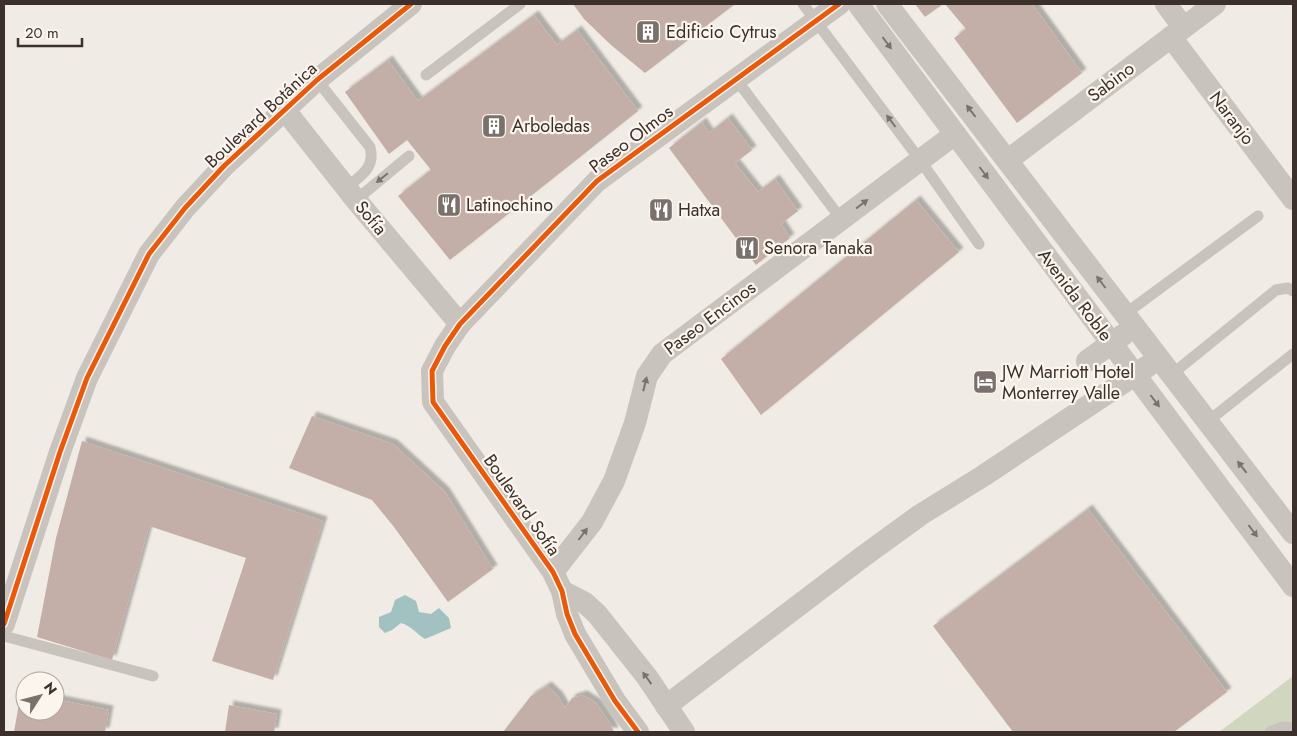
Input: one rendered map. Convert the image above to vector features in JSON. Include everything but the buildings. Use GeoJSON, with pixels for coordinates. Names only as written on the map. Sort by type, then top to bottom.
{"type":"FeatureCollection","features":[{"type":"Feature","properties":{"kind":"street","name":"Boulevard Botánica"},"geometry":{"type":"LineString","coordinates":[[4,624],[86,378],[149,254],[185,208],[217,172],[317,80],[410,4]]}},
{"type":"Feature","properties":{"kind":"street","name":"Paseo Olmos"},"geometry":{"type":"LineString","coordinates":[[433,402],[432,372],[445,346],[460,324],[596,181],[736,79],[809,12],[839,4]]}},
{"type":"Feature","properties":{"kind":"street","name":"Avenida Roble"},"geometry":{"type":"LineString","coordinates":[[858,4],[1293,586]]}},
{"type":"Feature","properties":{"kind":"street","name":"Avenida Roble"},"geometry":{"type":"LineString","coordinates":[[887,4],[1293,533]]}},
{"type":"Feature","properties":{"kind":"street","name":"Naranjo"},"geometry":{"type":"LineString","coordinates":[[1166,4],[1177,32],[1293,199]]}},
{"type":"Feature","properties":{"kind":"street","name":"Sabino"},"geometry":{"type":"LineString","coordinates":[[1008,160],[1215,4]]}},
{"type":"Feature","properties":{"kind":"street","name":"Sofía"},"geometry":{"type":"LineString","coordinates":[[284,109],[351,194],[460,324]]}},
{"type":"Feature","properties":{"kind":"street","name":"Paseo Encinos"},"geometry":{"type":"LineString","coordinates":[[557,581],[614,481],[636,422],[647,376],[662,354],[955,134]]}},
{"type":"Feature","properties":{"kind":"street"},"geometry":{"type":"LineString","coordinates":[[1087,360],[1111,344],[1130,320]]}},
{"type":"Feature","properties":{"kind":"street"},"geometry":{"type":"LineString","coordinates":[[666,706],[920,515],[984,476],[1135,375],[1165,367]]}},
{"type":"Feature","properties":{"kind":"street","name":"Boulevard Sofía"},"geometry":{"type":"LineString","coordinates":[[433,402],[557,581],[597,614],[647,678],[684,732]]}},
{"type":"Feature","properties":{"kind":"street","name":"Boulevard Sofía"},"geometry":{"type":"LineString","coordinates":[[557,581],[575,634],[615,701],[638,732]]}},
{"type":"Feature","properties":{"kind":"lane"},"geometry":{"type":"LineString","coordinates":[[426,75],[520,4]]}},
{"type":"Feature","properties":{"kind":"lane"},"geometry":{"type":"LineString","coordinates":[[809,12],[920,160],[980,244]]}},
{"type":"Feature","properties":{"kind":"lane"},"geometry":{"type":"LineString","coordinates":[[736,79],[841,219]]}},
{"type":"Feature","properties":{"kind":"lane"},"geometry":{"type":"LineString","coordinates":[[317,80],[370,147],[372,156],[369,167],[351,194]]}},
{"type":"Feature","properties":{"kind":"lane"},"geometry":{"type":"LineString","coordinates":[[351,194],[409,156]]}},
{"type":"Feature","properties":{"kind":"lane"},"geometry":{"type":"LineString","coordinates":[[1130,320],[1258,216]]}},
{"type":"Feature","properties":{"kind":"lane"},"geometry":{"type":"LineString","coordinates":[[1165,367],[1276,290],[1288,288],[1293,291]]}},
{"type":"Feature","properties":{"kind":"lane"},"geometry":{"type":"LineString","coordinates":[[1207,422],[1293,354]]}},
{"type":"Feature","properties":{"kind":"lane"},"geometry":{"type":"LineString","coordinates":[[4,636],[153,676]]}},
{"type":"Feature","properties":{"kind":"lane"},"geometry":{"type":"LineString","coordinates":[[1270,732],[1282,727],[1293,728]]}},
{"type":"Feature","properties":{"kind":"green space"},"geometry":{"type":"Polygon","coordinates":[[[1293,676],[1293,732],[1219,732],[1293,676]]]}},
{"type":"Feature","properties":{"kind":"water"},"geometry":{"type":"Polygon","coordinates":[[[405,595],[416,601],[419,612],[431,614],[439,608],[449,618],[451,628],[425,639],[401,623],[385,633],[379,627],[379,617],[391,612],[395,600],[405,595]]]}},
{"type":"Feature","properties":{"kind":"cycle path"},"geometry":{"type":"LineString","coordinates":[[4,624],[60,452],[87,378],[149,254],[185,208],[224,166],[317,80],[411,4]]}},
{"type":"Feature","properties":{"kind":"cycle path"},"geometry":{"type":"LineString","coordinates":[[638,732],[615,701],[575,634],[567,614],[562,591],[553,572],[433,402],[432,371],[445,346],[460,324],[597,181],[839,4]]}},
{"type":"Feature","properties":{"kind":"place","name":"Edificio Cytrus"},"geometry":{"type":"Point","coordinates":[648,32]}},
{"type":"Feature","properties":{"kind":"place","name":"Arboledas"},"geometry":{"type":"Point","coordinates":[494,126]}},
{"type":"Feature","properties":{"kind":"place","name":"Latinochino"},"geometry":{"type":"Point","coordinates":[449,205]}},
{"type":"Feature","properties":{"kind":"place","name":"Hatxa"},"geometry":{"type":"Point","coordinates":[661,210]}},
{"type":"Feature","properties":{"kind":"place","name":"Senora Tanaka"},"geometry":{"type":"Point","coordinates":[747,248]}},
{"type":"Feature","properties":{"kind":"place","name":"JW Marriott Hotel Monterrey Valle"},"geometry":{"type":"Point","coordinates":[985,382]}}]}
